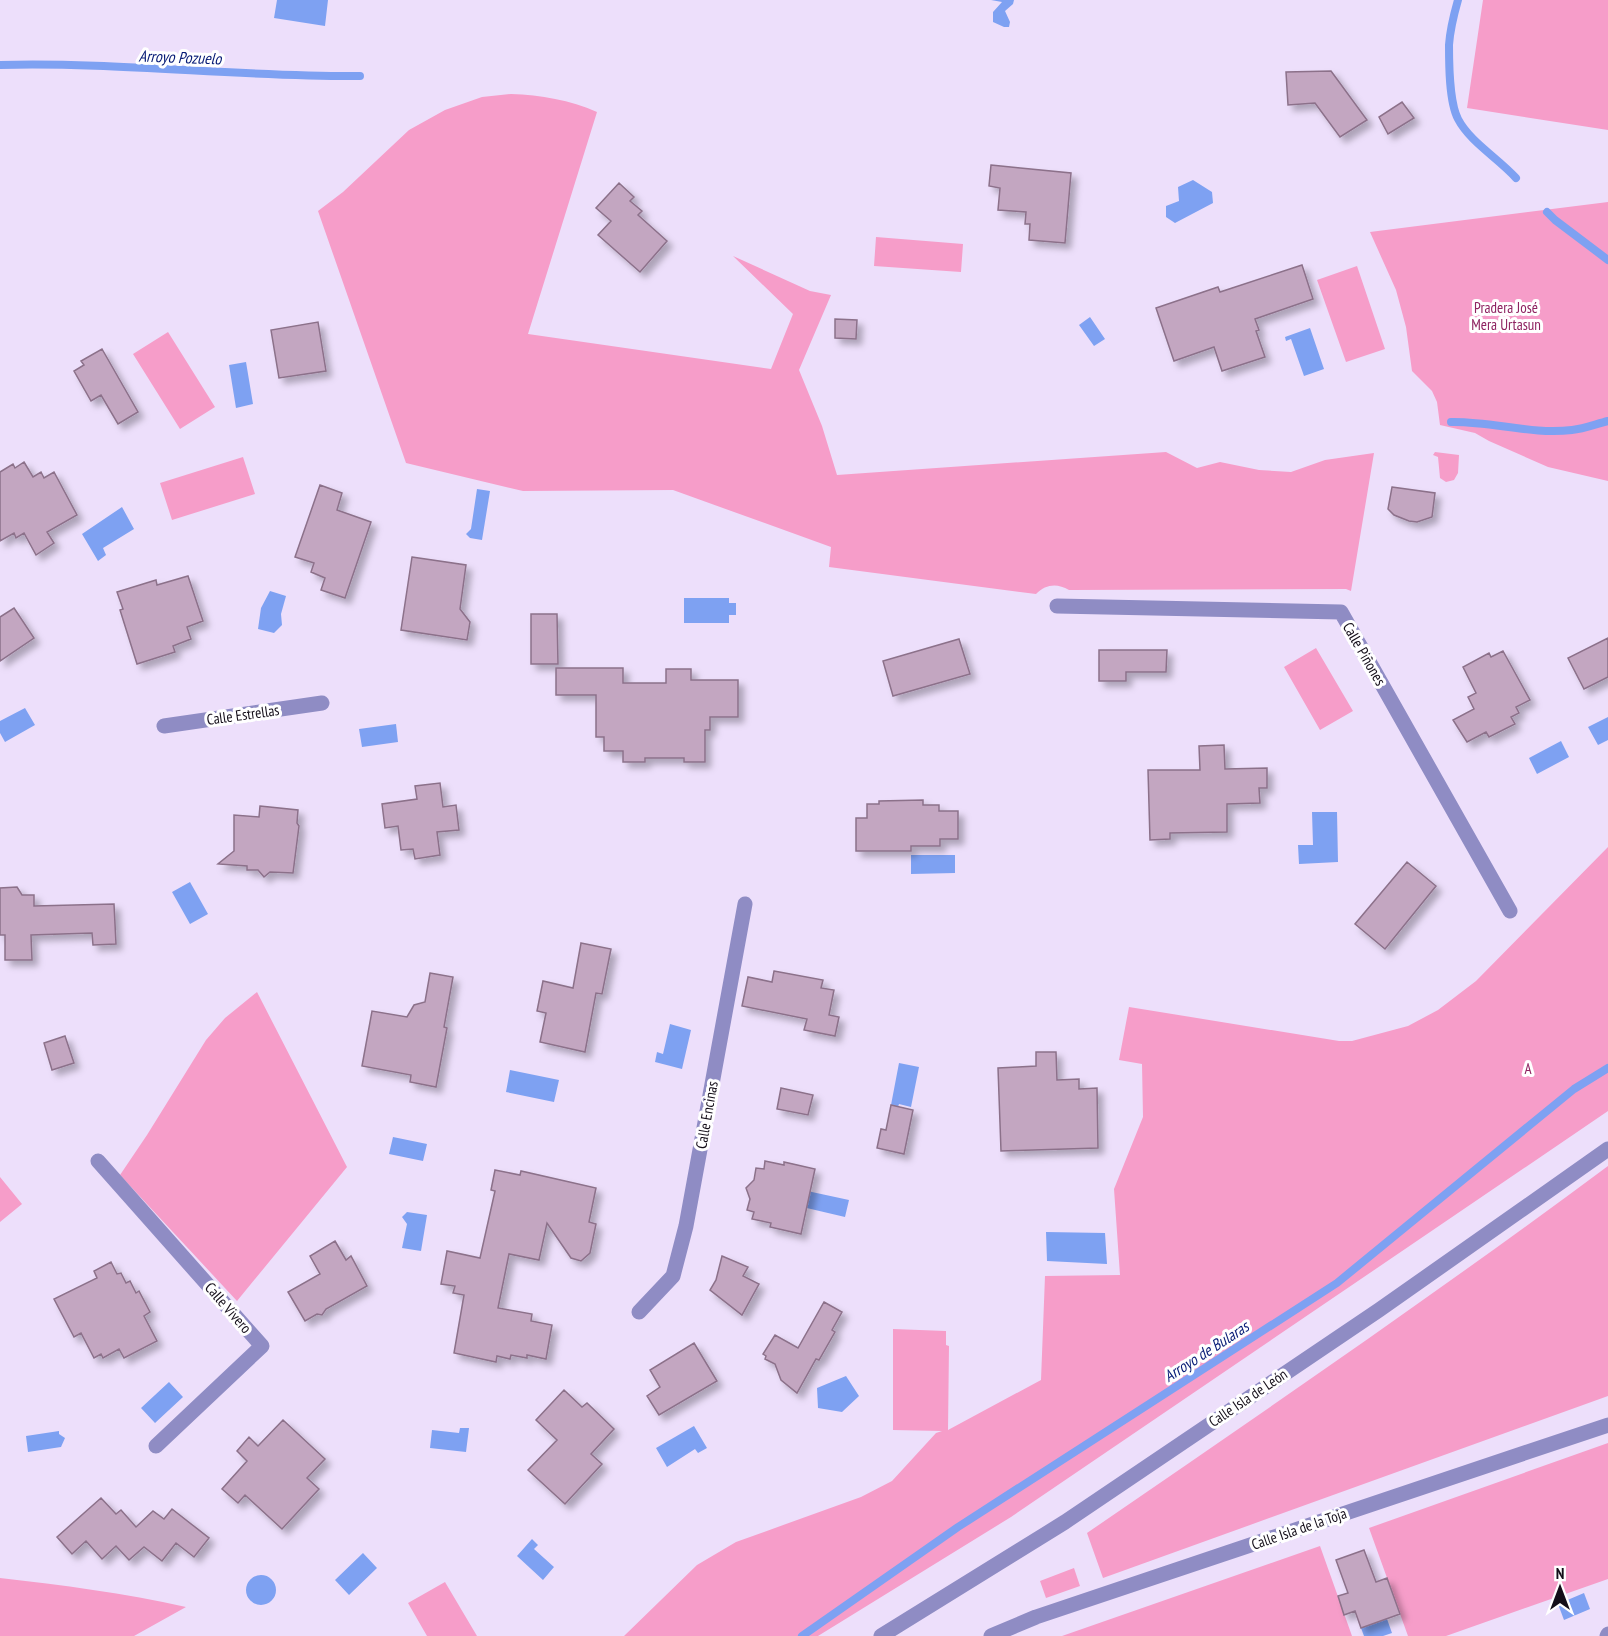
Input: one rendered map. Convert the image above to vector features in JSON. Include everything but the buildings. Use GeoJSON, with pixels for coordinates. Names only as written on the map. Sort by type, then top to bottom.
{"type":"FeatureCollection","features":[{"type":"Feature","properties":{"kind":"street","name":"Calle Piñones"},"geometry":{"type":"LineString","coordinates":[[1057,606],[1341,612],[1510,911]]}},
{"type":"Feature","properties":{"kind":"street","name":"Calle Estrellas"},"geometry":{"type":"LineString","coordinates":[[165,726],[322,703]]}},
{"type":"Feature","properties":{"kind":"street","name":"Calle Encinas"},"geometry":{"type":"LineString","coordinates":[[639,1312],[673,1276],[686,1227],[745,904]]}},
{"type":"Feature","properties":{"kind":"street","name":"Calle Isla de León"},"geometry":{"type":"LineString","coordinates":[[881,1636],[1074,1515],[1379,1310],[1608,1149]]}},
{"type":"Feature","properties":{"kind":"street","name":"Calle Vivero"},"geometry":{"type":"LineString","coordinates":[[98,1161],[262,1346],[156,1446]]}},
{"type":"Feature","properties":{"kind":"street","name":"Calle Isla de la Toja"},"geometry":{"type":"LineString","coordinates":[[992,1636],[1036,1617],[1608,1425]]}},
{"type":"Feature","properties":{"kind":"green space"},"geometry":{"type":"Polygon","coordinates":[[[1483,0],[1608,0],[1608,130],[1467,108],[1483,0]]]}},
{"type":"Feature","properties":{"kind":"green space"},"geometry":{"type":"Polygon","coordinates":[[[511,94],[555,99],[597,112],[528,334],[771,369],[793,314],[733,256],[810,291],[831,295],[799,370],[822,426],[837,475],[1166,452],[1197,468],[1220,462],[1259,470],[1291,472],[1325,460],[1374,453],[1351,591],[1346,589],[1069,590],[1060,586],[1048,586],[1036,594],[829,567],[831,547],[673,490],[523,491],[406,463],[318,211],[343,192],[409,130],[445,110],[482,97],[511,94]]]}},
{"type":"Feature","properties":{"kind":"green space","name":"Pradera José Mera Urtasun"},"geometry":{"type":"Polygon","coordinates":[[[1608,202],[1608,481],[1548,467],[1475,433],[1440,425],[1437,402],[1432,391],[1412,371],[1406,327],[1396,290],[1370,232],[1608,202]]]}},
{"type":"Feature","properties":{"kind":"green space"},"geometry":{"type":"Polygon","coordinates":[[[876,237],[963,244],[961,272],[874,266],[876,237]]]}},
{"type":"Feature","properties":{"kind":"green space"},"geometry":{"type":"Polygon","coordinates":[[[1357,266],[1385,349],[1346,362],[1317,280],[1357,266]]]}},
{"type":"Feature","properties":{"kind":"green space"},"geometry":{"type":"Polygon","coordinates":[[[168,332],[215,407],[180,429],[133,354],[168,332]]]}},
{"type":"Feature","properties":{"kind":"green space"},"geometry":{"type":"Polygon","coordinates":[[[1435,452],[1459,455],[1458,473],[1454,480],[1446,482],[1440,478],[1438,457],[1433,455],[1435,452]]]}},
{"type":"Feature","properties":{"kind":"green space"},"geometry":{"type":"Polygon","coordinates":[[[243,457],[255,494],[172,520],[160,483],[243,457]]]}},
{"type":"Feature","properties":{"kind":"green space"},"geometry":{"type":"Polygon","coordinates":[[[1316,648],[1353,711],[1320,730],[1284,667],[1316,648]]]}},
{"type":"Feature","properties":{"kind":"green space","name":"A"},"geometry":{"type":"Polygon","coordinates":[[[1608,847],[1608,1111],[1011,1517],[818,1636],[624,1636],[697,1565],[736,1542],[861,1497],[892,1481],[936,1433],[942,1431],[893,1430],[893,1329],[946,1331],[946,1345],[949,1346],[948,1430],[1041,1380],[1045,1276],[1120,1275],[1114,1189],[1143,1117],[1142,1064],[1119,1060],[1129,1007],[1339,1041],[1352,1041],[1408,1026],[1438,1010],[1476,981],[1608,847]]]}},
{"type":"Feature","properties":{"kind":"green space"},"geometry":{"type":"Polygon","coordinates":[[[257,992],[347,1167],[237,1301],[120,1175],[206,1040],[225,1018],[257,992]]]}},
{"type":"Feature","properties":{"kind":"green space"},"geometry":{"type":"Polygon","coordinates":[[[1608,1166],[1608,1396],[1103,1578],[1087,1533],[1284,1398],[1608,1166]]]}},
{"type":"Feature","properties":{"kind":"green space"},"geometry":{"type":"Polygon","coordinates":[[[0,1177],[22,1204],[0,1222],[0,1177]]]}},
{"type":"Feature","properties":{"kind":"green space"},"geometry":{"type":"Polygon","coordinates":[[[1608,1443],[1608,1579],[1446,1636],[1408,1636],[1369,1528],[1608,1443]]]}},
{"type":"Feature","properties":{"kind":"green space"},"geometry":{"type":"Polygon","coordinates":[[[1320,1546],[1352,1636],[1062,1636],[1320,1546]]]}},
{"type":"Feature","properties":{"kind":"green space"},"geometry":{"type":"Polygon","coordinates":[[[1074,1568],[1080,1586],[1046,1598],[1040,1581],[1074,1568]]]}},
{"type":"Feature","properties":{"kind":"green space"},"geometry":{"type":"Polygon","coordinates":[[[0,1578],[93,1590],[186,1607],[134,1636],[0,1636],[0,1578]]]}},
{"type":"Feature","properties":{"kind":"green space"},"geometry":{"type":"Polygon","coordinates":[[[445,1582],[477,1636],[427,1636],[408,1603],[445,1582]]]}},
{"type":"Feature","properties":{"kind":"water"},"geometry":{"type":"Polygon","coordinates":[[[277,0],[328,0],[325,26],[274,18],[277,0]]]}},
{"type":"Feature","properties":{"kind":"water"},"geometry":{"type":"Polygon","coordinates":[[[991,0],[1014,0],[1005,11],[1010,22],[1009,27],[993,22],[993,12],[1002,2],[991,0]]]}},
{"type":"Feature","properties":{"kind":"water"},"geometry":{"type":"Polygon","coordinates":[[[1193,180],[1212,192],[1213,203],[1175,223],[1166,217],[1166,206],[1179,201],[1178,187],[1193,180]]]}},
{"type":"Feature","properties":{"kind":"water"},"geometry":{"type":"Polygon","coordinates":[[[1090,317],[1105,339],[1094,346],[1079,325],[1090,317]]]}},
{"type":"Feature","properties":{"kind":"water"},"geometry":{"type":"Polygon","coordinates":[[[1310,328],[1324,369],[1304,376],[1291,339],[1286,341],[1285,337],[1310,328]]]}},
{"type":"Feature","properties":{"kind":"water"},"geometry":{"type":"Polygon","coordinates":[[[246,362],[253,404],[236,408],[229,365],[246,362]]]}},
{"type":"Feature","properties":{"kind":"water"},"geometry":{"type":"Polygon","coordinates":[[[477,489],[490,491],[482,540],[470,538],[466,534],[471,529],[477,489]]]}},
{"type":"Feature","properties":{"kind":"water"},"geometry":{"type":"Polygon","coordinates":[[[122,507],[134,529],[103,548],[106,555],[98,561],[82,534],[122,507]]]}},
{"type":"Feature","properties":{"kind":"water"},"geometry":{"type":"Polygon","coordinates":[[[270,591],[286,596],[281,614],[282,625],[274,633],[258,629],[261,608],[270,591]]]}},
{"type":"Feature","properties":{"kind":"water"},"geometry":{"type":"Polygon","coordinates":[[[684,598],[729,598],[729,603],[736,603],[736,615],[729,615],[729,623],[684,623],[684,598]]]}},
{"type":"Feature","properties":{"kind":"water"},"geometry":{"type":"Polygon","coordinates":[[[25,708],[35,725],[5,742],[0,733],[0,721],[25,708]]]}},
{"type":"Feature","properties":{"kind":"water"},"geometry":{"type":"Polygon","coordinates":[[[1608,717],[1608,740],[1598,745],[1588,727],[1608,717]]]}},
{"type":"Feature","properties":{"kind":"water"},"geometry":{"type":"Polygon","coordinates":[[[396,724],[398,742],[362,747],[359,729],[396,724]]]}},
{"type":"Feature","properties":{"kind":"water"},"geometry":{"type":"Polygon","coordinates":[[[1561,741],[1569,757],[1537,774],[1529,758],[1561,741]]]}},
{"type":"Feature","properties":{"kind":"water"},"geometry":{"type":"Polygon","coordinates":[[[1312,812],[1337,812],[1338,862],[1299,864],[1298,845],[1313,845],[1312,812]]]}},
{"type":"Feature","properties":{"kind":"water"},"geometry":{"type":"Polygon","coordinates":[[[911,855],[955,855],[955,873],[911,874],[911,855]]]}},
{"type":"Feature","properties":{"kind":"water"},"geometry":{"type":"Polygon","coordinates":[[[190,882],[208,914],[190,924],[172,892],[190,882]]]}},
{"type":"Feature","properties":{"kind":"water"},"geometry":{"type":"Polygon","coordinates":[[[670,1024],[691,1030],[682,1069],[655,1062],[657,1052],[663,1054],[670,1024]]]}},
{"type":"Feature","properties":{"kind":"water"},"geometry":{"type":"Polygon","coordinates":[[[899,1063],[919,1067],[911,1107],[891,1105],[899,1063]]]}},
{"type":"Feature","properties":{"kind":"water"},"geometry":{"type":"Polygon","coordinates":[[[510,1070],[559,1080],[554,1102],[506,1092],[510,1070]]]}},
{"type":"Feature","properties":{"kind":"water"},"geometry":{"type":"Polygon","coordinates":[[[393,1137],[427,1144],[423,1161],[389,1154],[393,1137]]]}},
{"type":"Feature","properties":{"kind":"water"},"geometry":{"type":"Polygon","coordinates":[[[798,1189],[849,1200],[845,1217],[794,1205],[798,1189]]]}},
{"type":"Feature","properties":{"kind":"water"},"geometry":{"type":"Polygon","coordinates":[[[407,1212],[427,1215],[421,1251],[402,1248],[407,1224],[402,1217],[407,1212]]]}},
{"type":"Feature","properties":{"kind":"water"},"geometry":{"type":"Polygon","coordinates":[[[1046,1232],[1105,1233],[1107,1264],[1047,1261],[1046,1232]]]}},
{"type":"Feature","properties":{"kind":"water"},"geometry":{"type":"Polygon","coordinates":[[[846,1376],[859,1396],[842,1412],[818,1408],[817,1388],[846,1376]]]}},
{"type":"Feature","properties":{"kind":"water"},"geometry":{"type":"Polygon","coordinates":[[[169,1382],[183,1397],[155,1423],[141,1408],[169,1382]]]}},
{"type":"Feature","properties":{"kind":"water"},"geometry":{"type":"Polygon","coordinates":[[[694,1426],[707,1448],[698,1453],[695,1449],[667,1467],[656,1448],[694,1426]]]}},
{"type":"Feature","properties":{"kind":"water"},"geometry":{"type":"Polygon","coordinates":[[[460,1428],[469,1428],[466,1452],[430,1448],[432,1430],[459,1433],[460,1428]]]}},
{"type":"Feature","properties":{"kind":"water"},"geometry":{"type":"Polygon","coordinates":[[[59,1431],[59,1434],[65,1438],[61,1447],[28,1452],[26,1436],[59,1431]]]}},
{"type":"Feature","properties":{"kind":"water"},"geometry":{"type":"Polygon","coordinates":[[[532,1539],[538,1545],[534,1549],[554,1567],[543,1580],[517,1556],[532,1539]]]}},
{"type":"Feature","properties":{"kind":"water"},"geometry":{"type":"Polygon","coordinates":[[[363,1553],[377,1568],[349,1595],[335,1580],[363,1553]]]}},
{"type":"Feature","properties":{"kind":"water"},"geometry":{"type":"Polygon","coordinates":[[[261,1575],[271,1580],[276,1590],[271,1600],[261,1605],[251,1600],[246,1590],[251,1580],[261,1575]]]}},
{"type":"Feature","properties":{"kind":"water"},"geometry":{"type":"Polygon","coordinates":[[[1584,1593],[1590,1609],[1564,1620],[1558,1604],[1584,1593]]]}},
{"type":"Feature","properties":{"kind":"water"},"geometry":{"type":"Polygon","coordinates":[[[1387,1619],[1392,1633],[1383,1636],[1364,1636],[1361,1628],[1387,1619]]]}},
{"type":"Feature","properties":{"kind":"waterway"},"geometry":{"type":"LineString","coordinates":[[1458,0],[1449,45],[1450,83],[1455,112],[1463,127],[1477,143],[1516,178]]}},
{"type":"Feature","properties":{"kind":"waterway","name":"Arroyo Pozuelo"},"geometry":{"type":"LineString","coordinates":[[0,65],[360,76]]}},
{"type":"Feature","properties":{"kind":"waterway"},"geometry":{"type":"LineString","coordinates":[[1547,212],[1608,260]]}},
{"type":"Feature","properties":{"kind":"waterway"},"geometry":{"type":"LineString","coordinates":[[1451,422],[1557,431],[1581,429],[1608,421]]}},
{"type":"Feature","properties":{"kind":"waterway","name":"Arroyo de Bularas"},"geometry":{"type":"LineString","coordinates":[[802,1636],[958,1527],[1337,1283],[1574,1089],[1608,1068]]}}]}
